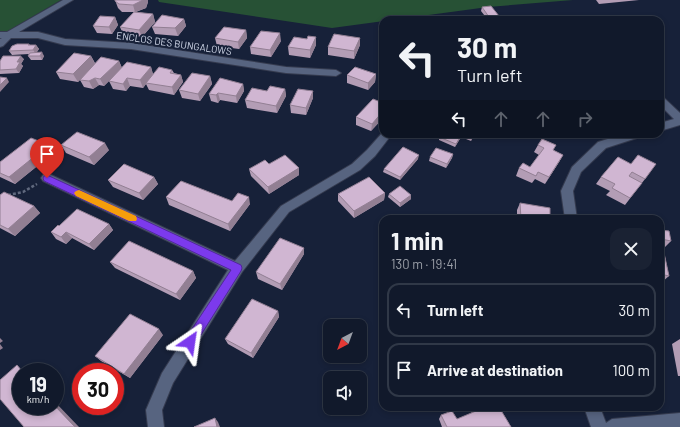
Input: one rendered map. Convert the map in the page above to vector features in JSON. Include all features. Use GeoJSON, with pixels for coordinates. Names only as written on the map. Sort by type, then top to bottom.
{"type":"FeatureCollection","features":[{"type":"Feature","properties":{"kind":"street"},"geometry":{"type":"LineString","coordinates":[[0,44],[10,34],[69,0]]}},
{"type":"Feature","properties":{"kind":"street","name":"ENCLOS DES BUNGALOWS"},"geometry":{"type":"LineString","coordinates":[[0,35],[38,35],[65,42],[131,46],[286,70],[336,73]]}},
{"type":"Feature","properties":{"kind":"street"},"geometry":{"type":"LineString","coordinates":[[664,103],[680,120],[664,126]]}},
{"type":"Feature","properties":{"kind":"street"},"geometry":{"type":"LineString","coordinates":[[156,427],[154,410],[167,378],[237,268],[285,209],[356,167],[371,153],[384,138]]}},
{"type":"Feature","properties":{"kind":"street"},"geometry":{"type":"LineString","coordinates":[[570,215],[567,191],[576,170],[602,145],[624,138]]}},
{"type":"Feature","properties":{"kind":"street"},"geometry":{"type":"LineString","coordinates":[[47,178],[237,268]]}},
{"type":"Feature","properties":{"kind":"street"},"geometry":{"type":"LineString","coordinates":[[593,411],[599,427]]}},
{"type":"Feature","properties":{"kind":"street"},"geometry":{"type":"LineString","coordinates":[[612,427],[680,421]]}},
{"type":"Feature","properties":{"kind":"path"},"geometry":{"type":"LineString","coordinates":[[8,195],[23,192],[47,178]]}},
{"type":"Feature","properties":{"kind":"green space"},"geometry":{"type":"Polygon","coordinates":[[[0,0],[61,0],[8,31],[0,31],[0,0]]]}},
{"type":"Feature","properties":{"kind":"green space"},"geometry":{"type":"Polygon","coordinates":[[[158,0],[573,0],[488,7],[421,16],[379,16],[379,22],[332,28],[159,2],[158,0]]]}},
{"type":"Feature","properties":{"kind":"building"},"geometry":{"type":"Polygon","coordinates":[[[115,0],[143,0],[133,5],[119,4],[115,0]]]}},
{"type":"Feature","properties":{"kind":"building"},"geometry":{"type":"Polygon","coordinates":[[[491,6],[499,16],[488,16],[482,7],[491,6]]]}},
{"type":"Feature","properties":{"kind":"building"},"geometry":{"type":"Polygon","coordinates":[[[134,12],[153,14],[139,30],[120,27],[134,12]]]}},
{"type":"Feature","properties":{"kind":"building"},"geometry":{"type":"Polygon","coordinates":[[[162,15],[184,19],[175,28],[152,27],[162,15]]]}},
{"type":"Feature","properties":{"kind":"building"},"geometry":{"type":"Polygon","coordinates":[[[100,16],[115,17],[109,27],[93,26],[100,16]]]}},
{"type":"Feature","properties":{"kind":"building"},"geometry":{"type":"Polygon","coordinates":[[[224,27],[246,30],[238,42],[215,38],[224,27]]]}},
{"type":"Feature","properties":{"kind":"building"},"geometry":{"type":"Polygon","coordinates":[[[261,31],[280,33],[270,50],[250,47],[261,31]]]}},
{"type":"Feature","properties":{"kind":"building"},"geometry":{"type":"Polygon","coordinates":[[[334,34],[360,38],[354,51],[328,47],[334,34]]]}},
{"type":"Feature","properties":{"kind":"building"},"geometry":{"type":"Polygon","coordinates":[[[308,36],[316,37],[310,50],[288,47],[294,37],[307,39],[308,36]]]}},
{"type":"Feature","properties":{"kind":"building"},"geometry":{"type":"Polygon","coordinates":[[[17,44],[36,45],[33,50],[9,51],[12,46],[17,44]]]}},
{"type":"Feature","properties":{"kind":"building"},"geometry":{"type":"Polygon","coordinates":[[[42,52],[40,56],[28,56],[30,53],[42,52]]]}},
{"type":"Feature","properties":{"kind":"building"},"geometry":{"type":"Polygon","coordinates":[[[74,53],[91,56],[73,74],[56,72],[74,53]]]}},
{"type":"Feature","properties":{"kind":"building"},"geometry":{"type":"Polygon","coordinates":[[[3,56],[21,56],[17,62],[20,62],[16,69],[0,70],[0,61],[3,56]]]}},
{"type":"Feature","properties":{"kind":"building"},"geometry":{"type":"Polygon","coordinates":[[[101,57],[119,61],[100,79],[95,78],[89,81],[80,80],[101,57]]]}},
{"type":"Feature","properties":{"kind":"building"},"geometry":{"type":"Polygon","coordinates":[[[127,62],[151,67],[140,80],[127,78],[123,84],[109,81],[127,62]]]}},
{"type":"Feature","properties":{"kind":"building"},"geometry":{"type":"Polygon","coordinates":[[[159,67],[172,70],[170,73],[181,75],[172,87],[146,83],[159,67]]]}},
{"type":"Feature","properties":{"kind":"building"},"geometry":{"type":"Polygon","coordinates":[[[355,67],[376,74],[368,83],[347,75],[355,67]]]}},
{"type":"Feature","properties":{"kind":"building"},"geometry":{"type":"Polygon","coordinates":[[[192,73],[210,76],[198,94],[179,90],[192,73]]]}},
{"type":"Feature","properties":{"kind":"building"},"geometry":{"type":"Polygon","coordinates":[[[0,77],[7,78],[0,85],[0,77]]]}},
{"type":"Feature","properties":{"kind":"building"},"geometry":{"type":"Polygon","coordinates":[[[220,78],[243,84],[236,96],[218,93],[216,95],[209,94],[220,78]]]}},
{"type":"Feature","properties":{"kind":"building"},"geometry":{"type":"Polygon","coordinates":[[[270,86],[285,89],[276,106],[245,100],[252,88],[267,91],[270,86]]]}},
{"type":"Feature","properties":{"kind":"building"},"geometry":{"type":"Polygon","coordinates":[[[298,89],[313,91],[306,108],[290,105],[298,89]]]}},
{"type":"Feature","properties":{"kind":"building"},"geometry":{"type":"Polygon","coordinates":[[[373,99],[379,101],[379,116],[372,124],[356,117],[373,99]]]}},
{"type":"Feature","properties":{"kind":"building"},"geometry":{"type":"Polygon","coordinates":[[[77,132],[105,143],[89,157],[61,145],[77,132]]]}},
{"type":"Feature","properties":{"kind":"building"},"geometry":{"type":"Polygon","coordinates":[[[31,138],[44,143],[36,150],[40,152],[9,177],[0,173],[0,162],[31,138]]]}},
{"type":"Feature","properties":{"kind":"building"},"geometry":{"type":"Polygon","coordinates":[[[441,138],[460,138],[456,144],[441,138]]]}},
{"type":"Feature","properties":{"kind":"building"},"geometry":{"type":"Polygon","coordinates":[[[542,139],[556,145],[553,150],[563,155],[549,177],[538,172],[536,176],[519,168],[523,163],[530,167],[544,148],[538,145],[542,139]]]}},
{"type":"Feature","properties":{"kind":"building"},"geometry":{"type":"Polygon","coordinates":[[[403,147],[419,155],[400,177],[384,169],[403,147]]]}},
{"type":"Feature","properties":{"kind":"building"},"geometry":{"type":"Polygon","coordinates":[[[436,148],[453,154],[447,164],[430,157],[436,148]]]}},
{"type":"Feature","properties":{"kind":"building"},"geometry":{"type":"Polygon","coordinates":[[[285,155],[299,168],[268,187],[249,169],[265,160],[269,164],[285,155]]]}},
{"type":"Feature","properties":{"kind":"building"},"geometry":{"type":"Polygon","coordinates":[[[638,155],[656,164],[645,179],[632,172],[629,176],[642,183],[630,198],[612,188],[615,184],[601,177],[618,157],[631,164],[638,155]]]}},
{"type":"Feature","properties":{"kind":"building"},"geometry":{"type":"Polygon","coordinates":[[[124,164],[154,177],[139,193],[108,180],[124,164]]]}},
{"type":"Feature","properties":{"kind":"building"},"geometry":{"type":"Polygon","coordinates":[[[369,177],[385,193],[354,211],[338,194],[369,177]]]}},
{"type":"Feature","properties":{"kind":"building"},"geometry":{"type":"Polygon","coordinates":[[[181,181],[232,201],[238,193],[249,197],[228,224],[166,197],[181,181]]]}},
{"type":"Feature","properties":{"kind":"building"},"geometry":{"type":"Polygon","coordinates":[[[400,186],[411,195],[400,203],[389,194],[400,186]]]}},
{"type":"Feature","properties":{"kind":"building"},"geometry":{"type":"Polygon","coordinates":[[[4,192],[34,206],[8,229],[0,225],[0,195],[4,192]]]}},
{"type":"Feature","properties":{"kind":"building"},"geometry":{"type":"Polygon","coordinates":[[[520,203],[550,208],[550,215],[521,215],[520,203]]]}},
{"type":"Feature","properties":{"kind":"building"},"geometry":{"type":"Polygon","coordinates":[[[77,209],[109,224],[89,244],[66,232],[61,237],[51,232],[77,209]]]}},
{"type":"Feature","properties":{"kind":"building"},"geometry":{"type":"Polygon","coordinates":[[[664,230],[669,231],[671,241],[664,240],[664,230]]]}},
{"type":"Feature","properties":{"kind":"building"},"geometry":{"type":"Polygon","coordinates":[[[280,238],[304,248],[280,284],[256,272],[280,238]]]}},
{"type":"Feature","properties":{"kind":"building"},"geometry":{"type":"Polygon","coordinates":[[[129,241],[193,271],[176,294],[110,262],[129,241]]]}},
{"type":"Feature","properties":{"kind":"building"},"geometry":{"type":"Polygon","coordinates":[[[664,253],[669,276],[664,275],[664,253]]]}},
{"type":"Feature","properties":{"kind":"building"},"geometry":{"type":"Polygon","coordinates":[[[252,299],[278,311],[251,353],[225,339],[252,299]]]}},
{"type":"Feature","properties":{"kind":"building"},"geometry":{"type":"Polygon","coordinates":[[[130,314],[159,329],[124,374],[124,363],[106,363],[95,356],[130,314]]]}},
{"type":"Feature","properties":{"kind":"building"},"geometry":{"type":"Polygon","coordinates":[[[12,369],[12,413],[0,399],[0,380],[12,369]]]}},
{"type":"Feature","properties":{"kind":"building"},"geometry":{"type":"Polygon","coordinates":[[[452,411],[457,419],[476,411],[501,411],[511,427],[447,427],[441,415],[452,411]]]}},
{"type":"Feature","properties":{"kind":"building"},"geometry":{"type":"Polygon","coordinates":[[[14,415],[64,415],[75,427],[24,427],[14,415]]]}},
{"type":"Feature","properties":{"kind":"building"},"geometry":{"type":"Polygon","coordinates":[[[215,418],[217,427],[194,427],[215,418]]]}},
{"type":"Feature","properties":{"kind":"slow traffic"},"geometry":{"type":"LineString","coordinates":[[79,193],[133,219]]}},
{"type":"Feature","properties":{"kind":"route"},"geometry":{"type":"LineString","coordinates":[[47,178],[237,268],[190,342]]}}]}
